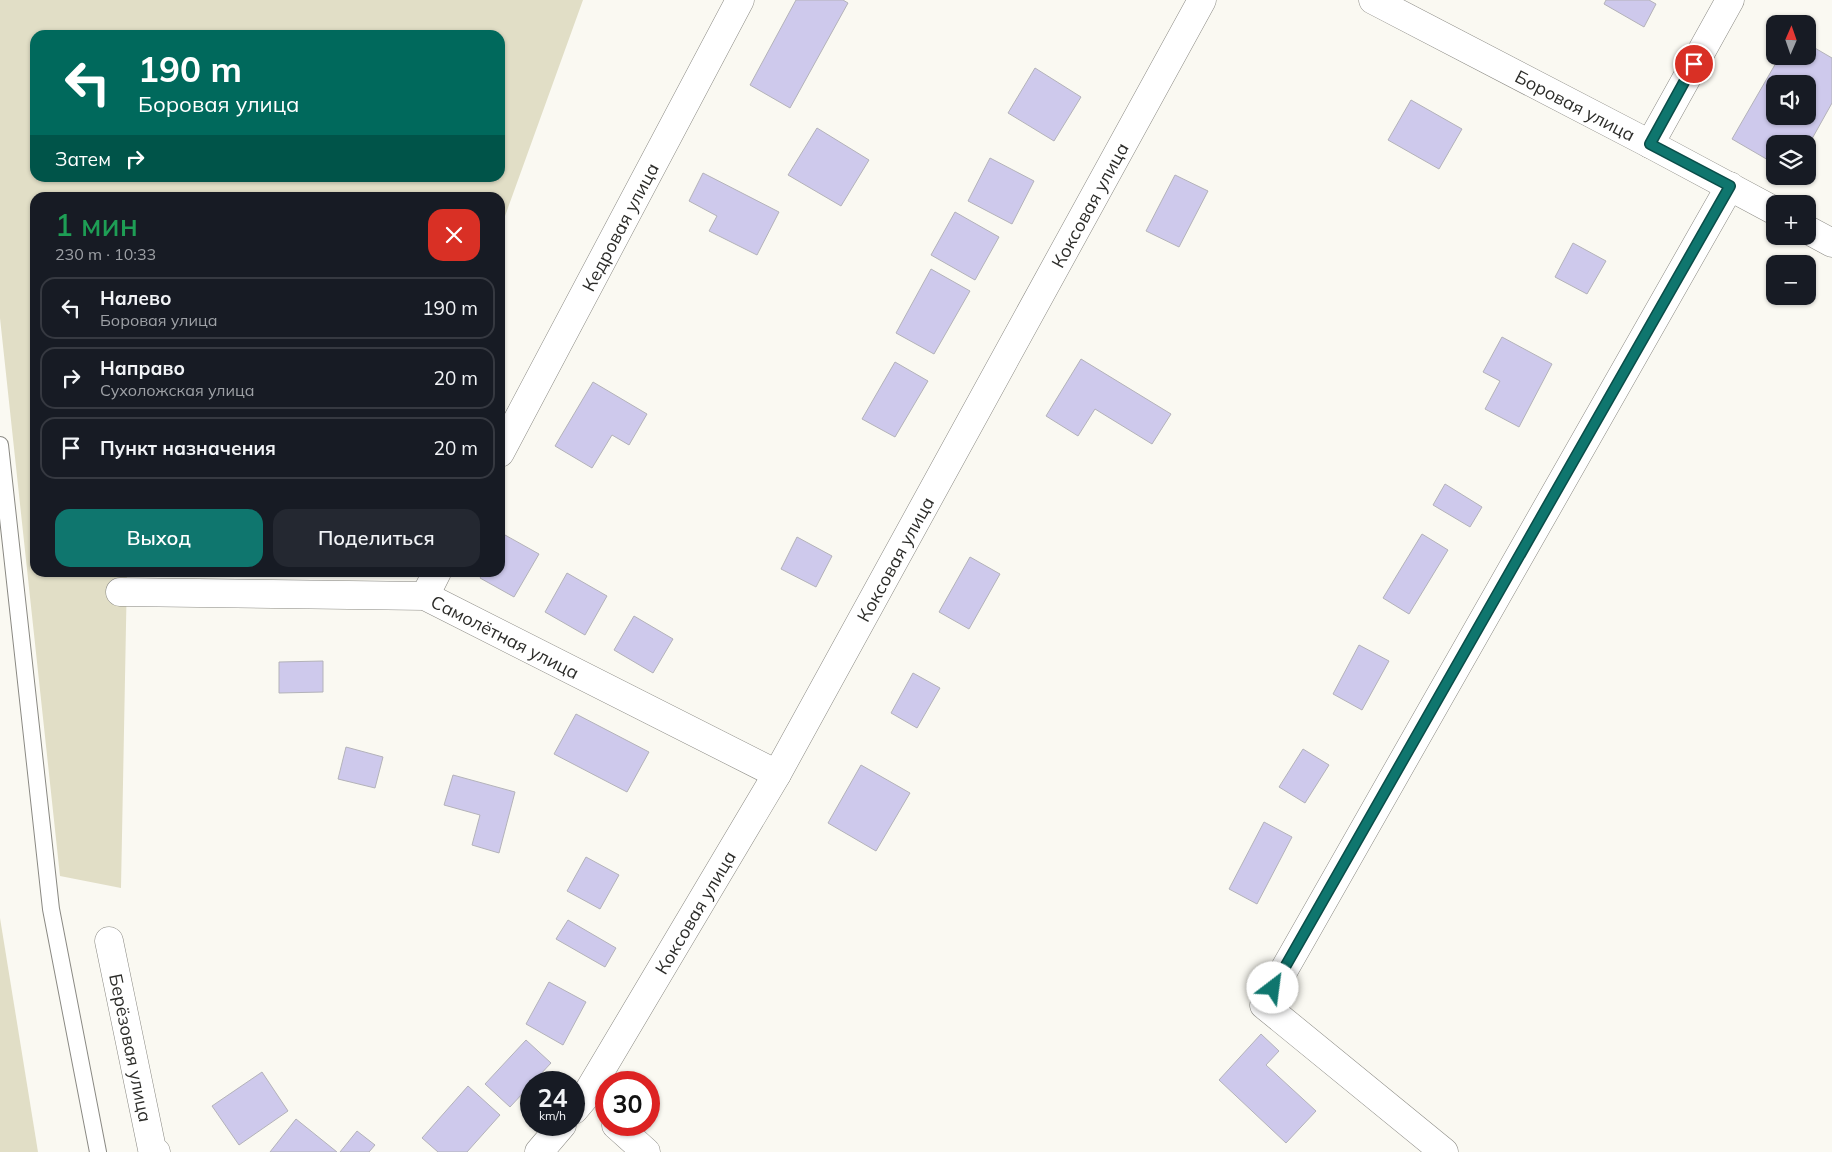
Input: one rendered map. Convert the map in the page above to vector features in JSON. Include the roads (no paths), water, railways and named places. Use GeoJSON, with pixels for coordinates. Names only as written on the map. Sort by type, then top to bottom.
{"type":"FeatureCollection","features":[{"type":"Feature","properties":{"kind":"street","name":"Кедровая улица"},"geometry":{"type":"LineString","coordinates":[[505,444],[740,0]]}},
{"type":"Feature","properties":{"kind":"street","name":"Коксовая улица"},"geometry":{"type":"LineString","coordinates":[[585,1094],[777,774],[1202,0]]}},
{"type":"Feature","properties":{"kind":"street","name":"Боровая улица"},"geometry":{"type":"LineString","coordinates":[[1373,0],[1730,186],[1766,207]]}},
{"type":"Feature","properties":{"kind":"street"},"geometry":{"type":"LineString","coordinates":[[1650,144],[1730,0]]}},
{"type":"Feature","properties":{"kind":"street"},"geometry":{"type":"LineString","coordinates":[[1444,1152],[1264,1006],[1730,186]]}},
{"type":"Feature","properties":{"kind":"street"},"geometry":{"type":"LineString","coordinates":[[1816,234],[1832,243]]}},
{"type":"Feature","properties":{"kind":"street","name":"Самолётная улица"},"geometry":{"type":"LineString","coordinates":[[120,592],[431,584],[777,774]]}},
{"type":"Feature","properties":{"kind":"street","name":"Берёзовая улица"},"geometry":{"type":"LineString","coordinates":[[109,941],[152,1149],[156,1152]]}},
{"type":"Feature","properties":{"kind":"street"},"geometry":{"type":"LineString","coordinates":[[539,1152],[553,1136]]}},
{"type":"Feature","properties":{"kind":"street"},"geometry":{"type":"LineString","coordinates":[[628,1136],[646,1152]]}},
{"type":"Feature","properties":{"kind":"lane"},"geometry":{"type":"LineString","coordinates":[[0,445],[51,909],[98,1152]]}}]}
